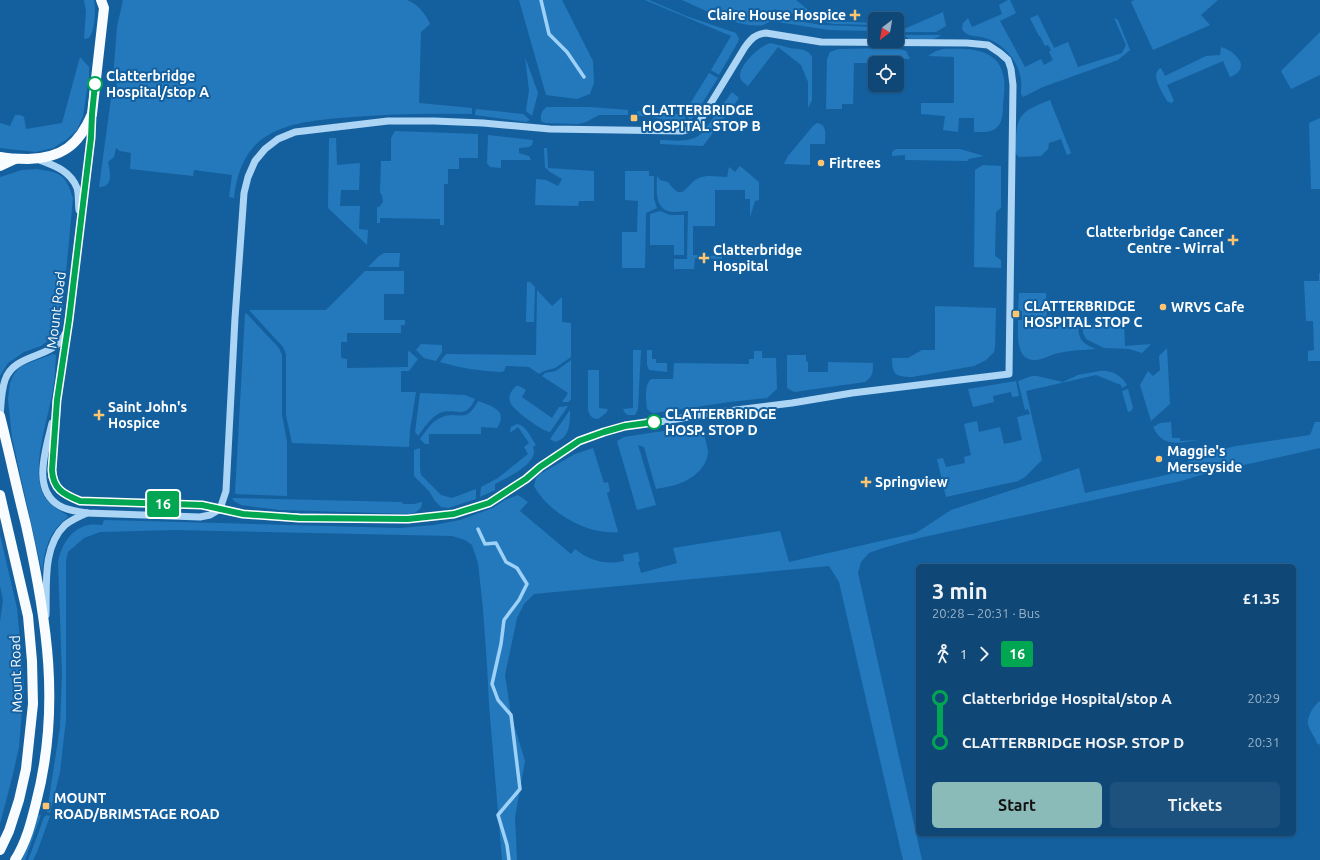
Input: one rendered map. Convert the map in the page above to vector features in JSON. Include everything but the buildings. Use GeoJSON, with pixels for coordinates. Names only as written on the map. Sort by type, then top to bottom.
{"type":"FeatureCollection","features":[{"type":"Feature","properties":{"kind":"main road"},"geometry":{"type":"LineString","coordinates":[[0,157],[35,159],[52,157],[64,151],[78,139],[92,114],[105,3]]}},
{"type":"Feature","properties":{"kind":"main road"},"geometry":{"type":"LineString","coordinates":[[0,166],[16,159]]}},
{"type":"Feature","properties":{"kind":"main road"},"geometry":{"type":"LineString","coordinates":[[0,416],[35,566],[46,630],[49,662],[50,707],[47,745],[41,783],[31,823],[20,852],[15,860]]}},
{"type":"Feature","properties":{"kind":"main road","name":"Mount Road"},"geometry":{"type":"LineString","coordinates":[[0,495],[28,616],[32,661],[33,704],[25,775],[9,831],[0,850]]}},
{"type":"Feature","properties":{"kind":"street"},"geometry":{"type":"LineString","coordinates":[[766,33],[798,40],[821,42],[967,43],[988,45],[1008,60],[1013,84],[1009,374],[852,393],[792,403],[625,426],[579,441],[540,467],[526,479],[489,503],[454,514],[408,519],[299,518],[243,514],[220,509],[226,491],[235,318],[244,193],[248,177],[256,160],[265,149],[278,139],[295,132],[388,121],[483,123],[550,129],[683,131],[692,128],[700,121],[751,39],[756,35],[766,33]]}},
{"type":"Feature","properties":{"kind":"street","name":"Mount Road"},"geometry":{"type":"LineString","coordinates":[[92,114],[91,138],[68,329],[57,400],[42,474],[43,484],[49,496],[60,506],[69,510],[87,513],[200,517],[210,515],[220,509]]}},
{"type":"Feature","properties":{"kind":"street","name":"Mount Road"},"geometry":{"type":"LineString","coordinates":[[35,159],[56,166],[69,175],[77,188],[80,222]]}},
{"type":"Feature","properties":{"kind":"street"},"geometry":{"type":"LineString","coordinates":[[0,416],[5,378],[16,364],[59,343],[68,329]]}},
{"type":"Feature","properties":{"kind":"street","name":"Mount Road"},"geometry":{"type":"LineString","coordinates":[[57,400],[52,477],[56,485],[68,496],[80,501],[202,505],[220,509]]}},
{"type":"Feature","properties":{"kind":"street"},"geometry":{"type":"LineString","coordinates":[[46,630],[47,566],[52,544],[66,525],[87,513]]}},
{"type":"Feature","properties":{"kind":"shaded area"},"geometry":{"type":"Polygon","coordinates":[[[84,0],[94,0],[95,9],[93,30],[89,38],[84,39],[86,12],[84,0]]]}},
{"type":"Feature","properties":{"kind":"shaded area"},"geometry":{"type":"Polygon","coordinates":[[[123,0],[407,0],[421,9],[430,24],[421,32],[419,103],[472,108],[472,114],[405,114],[338,118],[308,122],[280,129],[262,139],[250,151],[239,173],[234,198],[229,197],[232,175],[194,170],[193,176],[130,169],[131,153],[120,151],[116,148],[114,157],[108,162],[110,174],[109,182],[104,186],[99,187],[112,91],[116,91],[117,79],[113,78],[117,27],[123,0]]]}},
{"type":"Feature","properties":{"kind":"shaded area"},"geometry":{"type":"Polygon","coordinates":[[[519,0],[562,0],[593,61],[594,83],[590,94],[577,99],[546,95],[519,0]]]}},
{"type":"Feature","properties":{"kind":"shaded area"},"geometry":{"type":"Polygon","coordinates":[[[645,0],[649,0],[686,16],[736,33],[739,39],[738,42],[719,75],[711,70],[731,36],[645,0]]]}},
{"type":"Feature","properties":{"kind":"shaded area"},"geometry":{"type":"Polygon","coordinates":[[[682,0],[796,0],[813,14],[831,21],[868,23],[868,25],[834,24],[774,9],[772,17],[822,25],[868,27],[868,31],[829,30],[771,21],[763,25],[744,24],[711,13],[682,0]]]}},
{"type":"Feature","properties":{"kind":"shaded area"},"geometry":{"type":"Polygon","coordinates":[[[1010,0],[1016,13],[1000,21],[1025,67],[1041,59],[1044,65],[1053,60],[1049,52],[1051,50],[1048,45],[1045,46],[1030,18],[1038,15],[1054,48],[1068,42],[1078,67],[1122,53],[1126,45],[1114,18],[1118,20],[1130,50],[1118,60],[1043,87],[1023,97],[1021,94],[1021,80],[1018,69],[1007,52],[997,43],[982,37],[966,34],[962,29],[963,23],[968,18],[972,27],[1002,14],[999,5],[1010,0]]]}},
{"type":"Feature","properties":{"kind":"shaded area"},"geometry":{"type":"Polygon","coordinates":[[[1134,0],[1218,0],[1201,15],[1210,25],[1153,50],[1131,2],[1134,0]]]}},
{"type":"Feature","properties":{"kind":"shaded area"},"geometry":{"type":"Polygon","coordinates":[[[943,12],[946,26],[936,32],[904,32],[904,29],[943,12]]]}},
{"type":"Feature","properties":{"kind":"shaded area"},"geometry":{"type":"Polygon","coordinates":[[[1320,32],[1320,75],[1291,89],[1281,71],[1320,32]]]}},
{"type":"Feature","properties":{"kind":"shaded area"},"geometry":{"type":"Polygon","coordinates":[[[904,35],[941,35],[934,39],[926,40],[909,39],[904,35]]]}},
{"type":"Feature","properties":{"kind":"shaded area"},"geometry":{"type":"Polygon","coordinates":[[[770,43],[804,50],[812,57],[812,100],[808,108],[808,82],[801,65],[778,47],[748,86],[741,80],[741,72],[746,62],[761,48],[770,43]]]}},
{"type":"Feature","properties":{"kind":"shaded area"},"geometry":{"type":"Polygon","coordinates":[[[1221,47],[1232,52],[1239,60],[1241,65],[1237,73],[1230,77],[1223,61],[1167,85],[1174,101],[1171,103],[1167,101],[1160,88],[1156,74],[1161,68],[1165,76],[1206,56],[1220,55],[1221,47]]]}},
{"type":"Feature","properties":{"kind":"shaded area"},"geometry":{"type":"Polygon","coordinates":[[[897,48],[906,51],[910,59],[904,59],[904,56],[868,56],[868,63],[854,63],[853,104],[842,104],[842,109],[826,109],[827,59],[830,52],[838,49],[897,48]]]}},
{"type":"Feature","properties":{"kind":"shaded area"},"geometry":{"type":"Polygon","coordinates":[[[943,49],[963,49],[981,52],[990,55],[1001,68],[1004,79],[1003,111],[998,127],[988,132],[974,132],[974,118],[959,118],[958,132],[943,130],[945,116],[921,114],[921,103],[954,103],[954,57],[928,56],[943,49]]]}},
{"type":"Feature","properties":{"kind":"shaded area"},"geometry":{"type":"Polygon","coordinates":[[[80,57],[89,67],[89,77],[83,116],[77,130],[66,140],[53,148],[36,152],[0,148],[0,123],[10,126],[15,115],[24,117],[26,129],[62,123],[80,57]]]}},
{"type":"Feature","properties":{"kind":"shaded area"},"geometry":{"type":"Polygon","coordinates":[[[525,57],[538,93],[532,116],[526,111],[529,90],[525,57]]]}},
{"type":"Feature","properties":{"kind":"shaded area"},"geometry":{"type":"Polygon","coordinates":[[[709,73],[718,78],[690,121],[684,110],[688,107],[709,73]]]}},
{"type":"Feature","properties":{"kind":"shaded area"},"geometry":{"type":"Polygon","coordinates":[[[732,92],[739,98],[703,146],[660,144],[660,140],[688,140],[698,136],[703,132],[732,92]]]}},
{"type":"Feature","properties":{"kind":"shaded area"},"geometry":{"type":"Polygon","coordinates":[[[1050,100],[1071,153],[1067,155],[1061,139],[1049,143],[1048,149],[1041,156],[1019,157],[1015,150],[1018,123],[1021,117],[1039,104],[1050,100]]]}},
{"type":"Feature","properties":{"kind":"shaded area"},"geometry":{"type":"Polygon","coordinates":[[[547,107],[590,107],[628,110],[628,115],[599,115],[586,122],[578,124],[545,123],[541,121],[541,115],[543,110],[547,107]]]}},
{"type":"Feature","properties":{"kind":"shaded area"},"geometry":{"type":"Polygon","coordinates":[[[476,109],[523,114],[530,120],[526,122],[475,115],[476,109]]]}},
{"type":"Feature","properties":{"kind":"shaded area"},"geometry":{"type":"Polygon","coordinates":[[[637,111],[677,114],[681,111],[688,122],[683,124],[675,124],[654,117],[637,116],[637,111]]]}},
{"type":"Feature","properties":{"kind":"shaded area"},"geometry":{"type":"Polygon","coordinates":[[[1320,118],[1320,189],[1311,189],[1309,123],[1320,118]]]}},
{"type":"Feature","properties":{"kind":"shaded area"},"geometry":{"type":"Polygon","coordinates":[[[817,123],[821,124],[824,128],[825,144],[810,144],[810,165],[784,164],[788,156],[817,123]]]}},
{"type":"Feature","properties":{"kind":"shaded area"},"geometry":{"type":"Polygon","coordinates":[[[395,131],[478,134],[478,158],[459,158],[459,169],[448,169],[448,184],[444,184],[444,225],[440,225],[440,219],[380,218],[380,223],[377,223],[377,207],[379,207],[383,202],[382,195],[380,193],[381,161],[391,161],[391,138],[395,131]]]}},
{"type":"Feature","properties":{"kind":"shaded area"},"geometry":{"type":"Polygon","coordinates":[[[488,135],[533,140],[532,145],[529,147],[519,148],[519,153],[529,156],[531,160],[501,160],[501,168],[490,167],[487,163],[488,135]]]}},
{"type":"Feature","properties":{"kind":"shaded area"},"geometry":{"type":"Polygon","coordinates":[[[329,138],[336,138],[337,165],[360,163],[359,190],[341,190],[340,206],[360,206],[359,229],[368,230],[367,245],[328,208],[329,138]]]}},
{"type":"Feature","properties":{"kind":"shaded area"},"geometry":{"type":"Polygon","coordinates":[[[544,148],[547,148],[548,168],[594,171],[594,201],[579,201],[578,206],[535,205],[536,179],[546,180],[558,186],[562,179],[550,172],[545,167],[544,148]]]}},
{"type":"Feature","properties":{"kind":"shaded area"},"geometry":{"type":"Polygon","coordinates":[[[896,149],[960,149],[984,156],[969,159],[967,161],[905,160],[905,155],[892,156],[892,152],[896,149]]]}},
{"type":"Feature","properties":{"kind":"shaded area"},"geometry":{"type":"Polygon","coordinates":[[[983,165],[1001,166],[1001,208],[996,212],[995,256],[1001,260],[1001,268],[974,267],[975,170],[983,165]]]}},
{"type":"Feature","properties":{"kind":"shaded area"},"geometry":{"type":"Polygon","coordinates":[[[740,166],[759,182],[759,200],[755,201],[750,217],[750,199],[745,199],[745,190],[715,190],[715,226],[693,226],[693,255],[722,256],[722,259],[695,258],[694,269],[674,269],[674,259],[687,259],[688,211],[670,212],[660,205],[657,196],[657,176],[660,180],[668,182],[678,192],[682,192],[696,179],[708,176],[727,177],[729,167],[735,172],[740,166]]]}},
{"type":"Feature","properties":{"kind":"shaded area"},"geometry":{"type":"Polygon","coordinates":[[[37,169],[52,172],[65,179],[73,198],[61,326],[53,337],[41,346],[24,352],[8,363],[0,376],[0,177],[22,170],[37,169]]]}},
{"type":"Feature","properties":{"kind":"shaded area"},"geometry":{"type":"Polygon","coordinates":[[[625,171],[649,171],[649,176],[654,176],[654,199],[657,208],[646,213],[645,268],[622,268],[622,232],[637,232],[638,201],[625,200],[625,171]]]}},
{"type":"Feature","properties":{"kind":"shaded area"},"geometry":{"type":"Polygon","coordinates":[[[660,211],[670,215],[684,215],[684,255],[674,255],[674,245],[650,245],[650,214],[660,211]]]}},
{"type":"Feature","properties":{"kind":"shaded area"},"geometry":{"type":"Polygon","coordinates":[[[384,253],[400,253],[399,267],[368,267],[379,256],[384,253]]]}},
{"type":"Feature","properties":{"kind":"shaded area"},"geometry":{"type":"Polygon","coordinates":[[[365,271],[404,271],[404,294],[384,294],[384,320],[405,320],[405,325],[401,325],[401,333],[347,333],[347,342],[341,342],[341,358],[347,359],[347,368],[408,367],[409,351],[418,359],[409,371],[401,371],[401,392],[416,392],[409,447],[292,443],[286,415],[286,354],[283,347],[249,310],[326,310],[365,271]]]}},
{"type":"Feature","properties":{"kind":"shaded area"},"geometry":{"type":"Polygon","coordinates":[[[1319,273],[1320,361],[1308,361],[1308,351],[1314,350],[1313,321],[1306,321],[1304,281],[1319,281],[1319,273]]]}},
{"type":"Feature","properties":{"kind":"shaded area"},"geometry":{"type":"Polygon","coordinates":[[[527,282],[530,282],[535,287],[534,322],[526,322],[527,282]]]}},
{"type":"Feature","properties":{"kind":"shaded area"},"geometry":{"type":"Polygon","coordinates":[[[537,290],[552,306],[562,297],[562,322],[571,323],[571,357],[555,368],[539,374],[529,367],[506,366],[504,371],[501,372],[470,369],[440,362],[446,354],[536,355],[537,290]]]}},
{"type":"Feature","properties":{"kind":"shaded area"},"geometry":{"type":"Polygon","coordinates":[[[1019,293],[1046,293],[1047,326],[1078,325],[1079,335],[1082,341],[1096,349],[1064,352],[1038,360],[1029,359],[1024,356],[1018,339],[1018,320],[1022,320],[1022,311],[1018,311],[1019,293]]]}},
{"type":"Feature","properties":{"kind":"shaded area"},"geometry":{"type":"Polygon","coordinates":[[[935,306],[996,308],[994,352],[986,360],[974,366],[912,377],[896,374],[893,368],[892,358],[908,358],[922,350],[935,350],[935,306]]]}},
{"type":"Feature","properties":{"kind":"shaded area"},"geometry":{"type":"Polygon","coordinates":[[[246,313],[279,348],[282,355],[282,415],[287,442],[287,496],[235,493],[246,313]]]}},
{"type":"Feature","properties":{"kind":"shaded area"},"geometry":{"type":"Polygon","coordinates":[[[1124,323],[1125,346],[1151,344],[1142,353],[1129,349],[1104,348],[1086,339],[1083,333],[1083,325],[1124,323]]]}},
{"type":"Feature","properties":{"kind":"shaded area"},"geometry":{"type":"Polygon","coordinates":[[[421,344],[442,345],[442,352],[436,361],[424,358],[416,350],[421,344]]]}},
{"type":"Feature","properties":{"kind":"shaded area"},"geometry":{"type":"Polygon","coordinates":[[[1167,348],[1170,404],[1151,421],[1140,385],[1148,371],[1153,376],[1160,370],[1159,356],[1167,348]]]}},
{"type":"Feature","properties":{"kind":"shaded area"},"geometry":{"type":"Polygon","coordinates":[[[633,350],[641,350],[638,409],[635,415],[628,415],[623,409],[633,408],[633,350]]]}},
{"type":"Feature","properties":{"kind":"shaded area"},"geometry":{"type":"Polygon","coordinates":[[[647,350],[652,350],[652,359],[656,359],[656,363],[667,363],[667,372],[649,370],[647,365],[647,350]]]}},
{"type":"Feature","properties":{"kind":"shaded area"},"geometry":{"type":"Polygon","coordinates":[[[754,351],[762,351],[762,358],[776,358],[777,389],[767,398],[655,413],[652,413],[647,409],[647,385],[651,379],[673,379],[674,363],[749,364],[749,359],[754,359],[754,351]]]}},
{"type":"Feature","properties":{"kind":"shaded area"},"geometry":{"type":"Polygon","coordinates":[[[53,354],[56,355],[54,380],[39,457],[39,481],[46,499],[68,517],[61,523],[52,535],[46,548],[42,572],[12,438],[8,399],[10,383],[14,374],[21,366],[53,354]]]}},
{"type":"Feature","properties":{"kind":"shaded area"},"geometry":{"type":"Polygon","coordinates":[[[787,355],[806,355],[808,372],[828,372],[828,362],[873,363],[873,371],[870,378],[865,382],[794,392],[787,388],[787,355]]]}},
{"type":"Feature","properties":{"kind":"shaded area"},"geometry":{"type":"Polygon","coordinates":[[[571,360],[571,399],[569,402],[562,402],[568,393],[542,376],[545,373],[556,371],[571,360]]]}},
{"type":"Feature","properties":{"kind":"shaded area"},"geometry":{"type":"Polygon","coordinates":[[[588,370],[599,370],[599,408],[608,409],[606,413],[598,419],[592,417],[588,410],[588,370]]]}},
{"type":"Feature","properties":{"kind":"shaded area"},"geometry":{"type":"Polygon","coordinates":[[[1108,371],[1115,374],[1122,378],[1127,385],[1122,388],[1121,385],[1096,375],[1026,391],[1042,460],[1025,477],[1018,481],[946,497],[937,459],[943,458],[946,467],[965,463],[964,457],[971,455],[964,424],[977,421],[979,432],[1000,427],[1004,444],[1022,440],[1017,417],[1030,414],[1028,409],[1025,410],[1018,381],[1032,376],[1037,376],[1063,382],[1078,375],[1108,371]]]}},
{"type":"Feature","properties":{"kind":"shaded area"},"geometry":{"type":"Polygon","coordinates":[[[1016,381],[1019,396],[1012,397],[1011,392],[993,396],[994,402],[973,407],[968,389],[1016,381]]]}},
{"type":"Feature","properties":{"kind":"shaded area"},"geometry":{"type":"Polygon","coordinates":[[[516,386],[526,390],[522,397],[552,418],[559,407],[568,406],[550,432],[529,420],[513,407],[509,399],[510,394],[516,386]]]}},
{"type":"Feature","properties":{"kind":"shaded area"},"geometry":{"type":"Polygon","coordinates":[[[1128,389],[1133,408],[1128,412],[1122,391],[1128,389]]]}},
{"type":"Feature","properties":{"kind":"shaded area"},"geometry":{"type":"Polygon","coordinates":[[[420,393],[465,395],[475,399],[468,410],[464,412],[451,411],[436,415],[418,436],[415,432],[420,393]]]}},
{"type":"Feature","properties":{"kind":"shaded area"},"geometry":{"type":"Polygon","coordinates":[[[478,401],[493,407],[500,413],[500,422],[497,428],[481,427],[481,434],[429,434],[429,444],[425,444],[420,439],[429,427],[440,418],[452,415],[465,415],[473,409],[478,401]]]}},
{"type":"Feature","properties":{"kind":"shaded area"},"geometry":{"type":"Polygon","coordinates":[[[570,410],[569,425],[566,434],[560,440],[555,442],[550,439],[570,410]]]}},
{"type":"Feature","properties":{"kind":"shaded area"},"geometry":{"type":"Polygon","coordinates":[[[1171,422],[1172,438],[1180,438],[1180,441],[1198,440],[1178,443],[1167,441],[1157,434],[1153,427],[1160,423],[1171,422]]]}},
{"type":"Feature","properties":{"kind":"shaded area"},"geometry":{"type":"Polygon","coordinates":[[[1315,422],[1320,422],[1320,448],[1214,471],[1181,481],[919,538],[869,553],[861,562],[858,573],[922,860],[903,860],[839,582],[829,566],[534,594],[524,604],[517,618],[505,675],[511,715],[525,761],[515,817],[517,860],[502,860],[483,609],[478,563],[472,545],[465,540],[452,536],[175,530],[100,532],[84,538],[68,552],[66,561],[66,719],[60,772],[50,813],[47,812],[60,727],[62,674],[59,556],[64,544],[77,530],[91,525],[102,525],[104,520],[400,528],[434,525],[460,520],[493,508],[505,500],[518,495],[528,502],[520,511],[571,554],[575,549],[598,561],[617,562],[624,561],[623,555],[638,552],[640,561],[638,562],[641,573],[677,563],[673,548],[780,531],[789,562],[916,533],[951,510],[1079,468],[1085,493],[1184,471],[1186,464],[1193,458],[1210,452],[1236,446],[1310,435],[1315,422]]]}},
{"type":"Feature","properties":{"kind":"shaded area"},"geometry":{"type":"Polygon","coordinates":[[[517,424],[526,429],[536,445],[533,447],[534,453],[532,459],[514,474],[495,484],[495,490],[480,497],[481,487],[498,478],[528,454],[524,447],[529,443],[518,427],[510,432],[511,427],[517,424]]]}},
{"type":"Feature","properties":{"kind":"shaded area"},"geometry":{"type":"Polygon","coordinates":[[[702,425],[708,452],[706,462],[696,474],[677,484],[656,489],[644,447],[638,445],[656,505],[637,510],[617,441],[624,437],[702,425]]]}},
{"type":"Feature","properties":{"kind":"shaded area"},"geometry":{"type":"Polygon","coordinates":[[[420,448],[421,475],[441,495],[452,498],[476,489],[476,499],[448,508],[441,507],[429,491],[414,476],[414,450],[420,448]]]}},
{"type":"Feature","properties":{"kind":"shaded area"},"geometry":{"type":"Polygon","coordinates":[[[593,448],[604,483],[608,482],[610,491],[607,493],[618,532],[594,530],[570,520],[549,505],[534,486],[536,478],[540,474],[575,454],[593,448]]]}},
{"type":"Feature","properties":{"kind":"shaded area"},"geometry":{"type":"Polygon","coordinates":[[[232,498],[402,502],[403,504],[422,502],[419,510],[411,514],[279,510],[241,505],[232,498]]]}},
{"type":"Feature","properties":{"kind":"shaded area"},"geometry":{"type":"Polygon","coordinates":[[[0,535],[17,608],[24,686],[19,747],[0,824],[0,622],[3,600],[0,586],[0,535]]]}},
{"type":"Feature","properties":{"kind":"shaded area"},"geometry":{"type":"Polygon","coordinates":[[[1320,701],[1320,745],[1317,743],[1310,729],[1308,721],[1311,711],[1320,701]]]}},
{"type":"Feature","properties":{"kind":"shaded area"},"geometry":{"type":"Polygon","coordinates":[[[38,815],[41,815],[25,860],[21,860],[28,847],[38,815]]]}},
{"type":"Feature","properties":{"kind":"shaded area"},"geometry":{"type":"Polygon","coordinates":[[[47,815],[50,816],[37,852],[33,860],[28,860],[44,817],[47,815]]]}},
{"type":"Feature","properties":{"kind":"waterway"},"geometry":{"type":"LineString","coordinates":[[541,0],[549,34],[567,52],[584,77]]}},
{"type":"Feature","properties":{"kind":"waterway"},"geometry":{"type":"LineString","coordinates":[[478,529],[485,544],[496,543],[506,562],[517,568],[527,584],[519,600],[504,620],[501,644],[492,684],[498,700],[511,715],[520,789],[498,815],[507,845],[509,860]]}},
{"type":"Feature","properties":{"kind":"bus line","name":"16"},"geometry":{"type":"LineString","coordinates":[[95,84],[91,138],[69,320],[57,400],[52,477],[61,492],[80,501],[202,505],[243,514],[299,518],[408,519],[454,514],[489,503],[526,479],[540,467],[579,441],[625,426],[654,422]]}},
{"type":"Feature","properties":{"kind":"place","name":"Claire House Hospice"},"geometry":{"type":"Point","coordinates":[855,15]}},
{"type":"Feature","properties":{"kind":"place","name":"Clatterbridge Hospital/stop A"},"geometry":{"type":"Point","coordinates":[95,84]}},
{"type":"Feature","properties":{"kind":"place","name":"CLATTERBRIDGE HOSPITAL STOP B"},"geometry":{"type":"Point","coordinates":[634,118]}},
{"type":"Feature","properties":{"kind":"place","name":"Firtrees"},"geometry":{"type":"Point","coordinates":[821,163]}},
{"type":"Feature","properties":{"kind":"place","name":"Clatterbridge Cancer Centre - Wirral"},"geometry":{"type":"Point","coordinates":[1233,240]}},
{"type":"Feature","properties":{"kind":"place","name":"Clatterbridge Hospital"},"geometry":{"type":"Point","coordinates":[704,258]}},
{"type":"Feature","properties":{"kind":"place","name":"WRVS Cafe"},"geometry":{"type":"Point","coordinates":[1163,307]}},
{"type":"Feature","properties":{"kind":"place","name":"CLATTERBRIDGE HOSPITAL STOP C"},"geometry":{"type":"Point","coordinates":[1016,314]}},
{"type":"Feature","properties":{"kind":"place","name":"Saint John's Hospice"},"geometry":{"type":"Point","coordinates":[99,415]}},
{"type":"Feature","properties":{"kind":"place","name":"CLATTERBRIDGE HOSP. STOP D"},"geometry":{"type":"Point","coordinates":[654,422]}},
{"type":"Feature","properties":{"kind":"place","name":"Maggie's Merseyside"},"geometry":{"type":"Point","coordinates":[1159,459]}},
{"type":"Feature","properties":{"kind":"place","name":"Springview"},"geometry":{"type":"Point","coordinates":[866,482]}},
{"type":"Feature","properties":{"kind":"place","name":"MOUNT ROAD/BRIMSTAGE ROAD"},"geometry":{"type":"Point","coordinates":[46,806]}}]}
